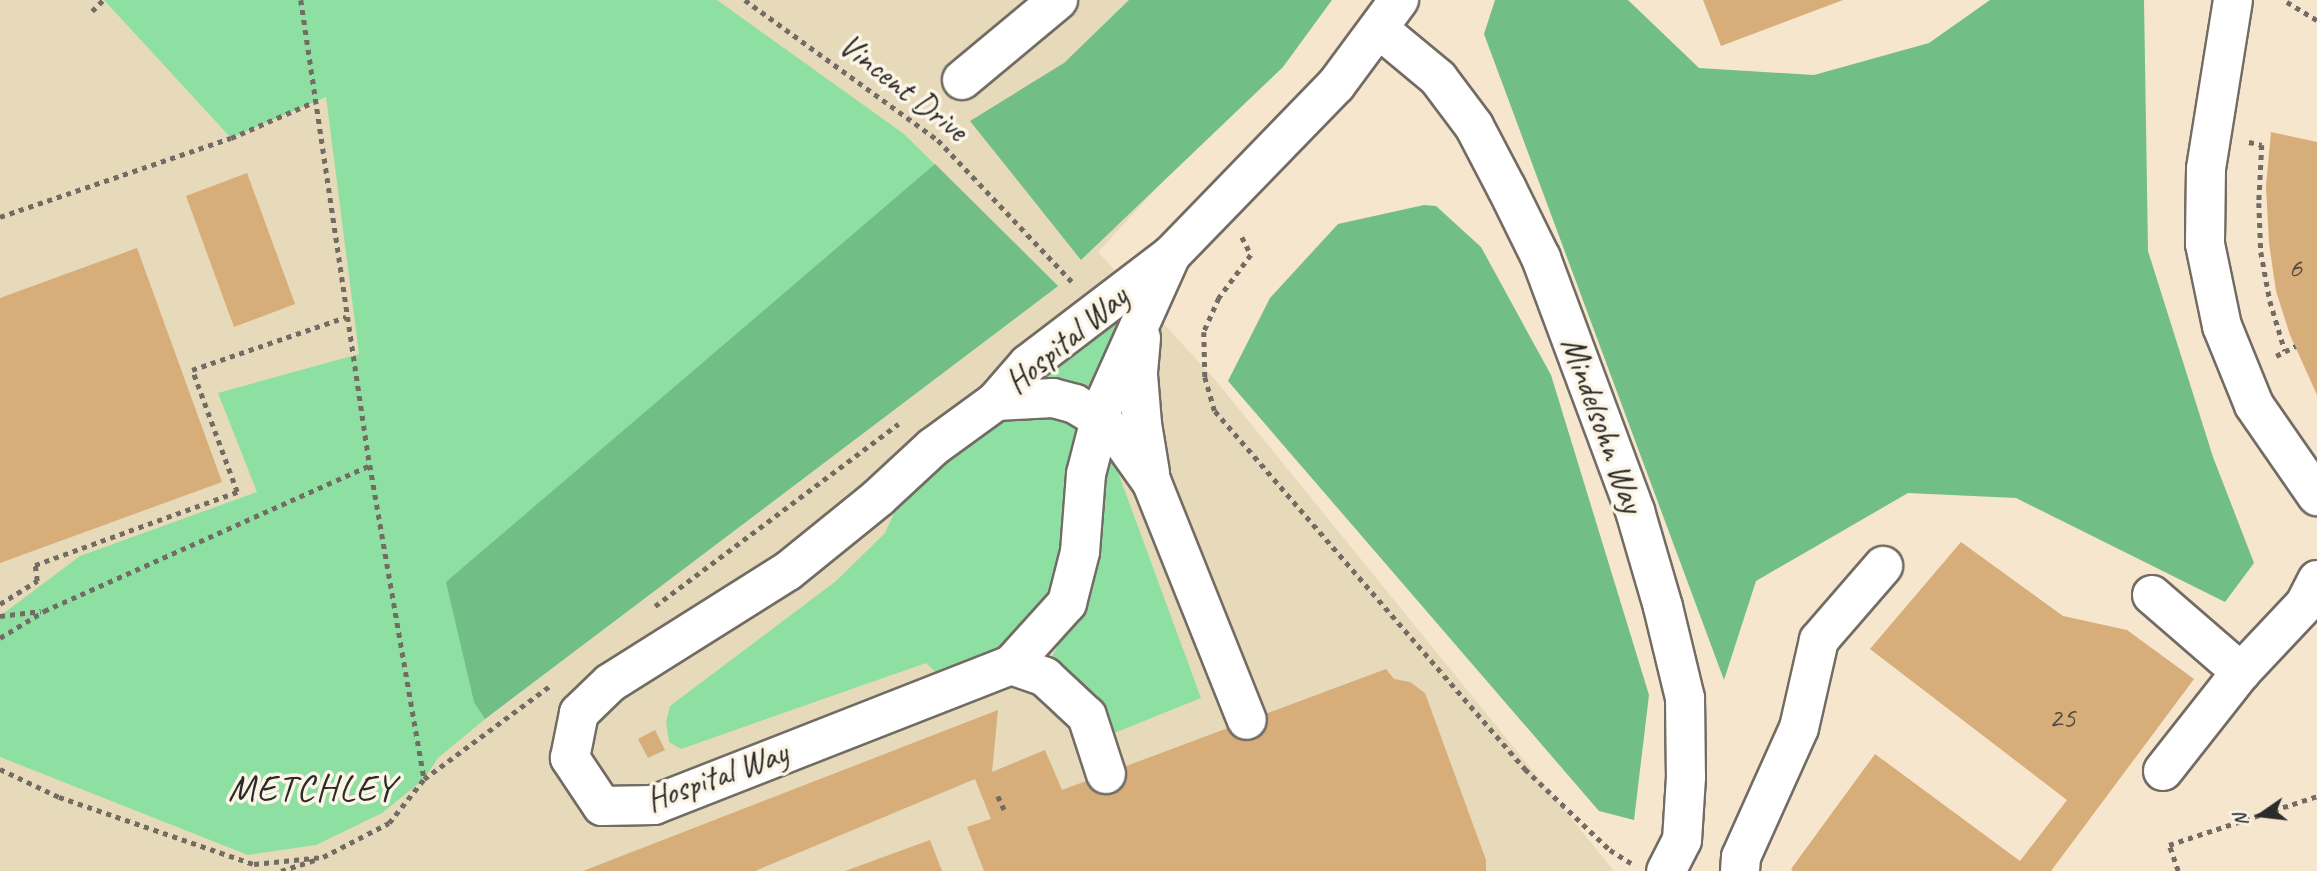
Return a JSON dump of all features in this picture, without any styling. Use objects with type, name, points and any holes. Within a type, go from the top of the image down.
[{"type":"street","points":[[962,80],[1058,0]]},
{"type":"street","points":[[2233,0],[2206,169],[2205,244],[2222,326],[2254,405],[2317,496]]},
{"type":"street","name":"Hospital Way","points":[[1171,256],[1104,404],[1086,474],[1080,552],[1067,603],[1011,665],[654,805],[602,806],[570,758],[579,713],[610,683],[788,571],[878,498],[933,447],[996,401],[1028,364],[1171,256],[1336,85],[1389,15]]},
{"type":"street","name":"Mindelsohn Way","points":[[1389,15],[1474,126],[1507,188],[1541,258],[1635,511],[1663,607],[1685,698],[1686,778],[1682,840],[1653,869]]},
{"type":"street","points":[[1143,319],[1138,375],[1142,424],[1152,483],[1247,720]]},
{"type":"street","points":[[996,401],[1053,398],[1075,404],[1100,419],[1123,442],[1152,483]]},
{"type":"street","points":[[1740,871],[1741,857],[1799,728],[1819,640],[1883,566]]},
{"type":"street","points":[[2163,771],[2241,672],[2305,604],[2317,580]]},
{"type":"street","points":[[2152,595],[2241,672]]},
{"type":"street","points":[[1011,665],[1045,677],[1087,716],[1106,774]]},
{"type":"path","points":[[92,11],[103,0]]},
{"type":"path","points":[[301,0],[346,317],[424,779]]},
{"type":"path","name":"Vincent Drive","points":[[745,0],[938,140],[1078,289]]},
{"type":"path","points":[[2287,2],[2317,20]]},
{"type":"path","points":[[0,217],[231,138],[316,101]]},
{"type":"path","points":[[2211,136],[2262,145],[2259,203],[2261,252],[2270,300],[2285,351]]},
{"type":"path","points":[[1247,242],[1251,255],[1219,298],[1205,332],[1205,377],[1215,411],[1525,769],[1610,850],[1653,869]]},
{"type":"path","points":[[0,604],[37,581],[35,565],[237,492],[192,370],[346,317]]},
{"type":"path","points":[[648,612],[901,421]]},
{"type":"path","points":[[0,638],[44,611],[370,465]]},
{"type":"path","points":[[0,616],[44,611]]},
{"type":"path","points":[[281,871],[323,857],[389,823],[424,779],[559,678]]},
{"type":"path","points":[[0,769],[59,797],[254,864],[323,857]]},
{"type":"path","points":[[998,796],[1006,813]]},
{"type":"path","points":[[2178,871],[2169,845],[2317,796]]},
{"type":"shaded area","points":[[0,0],[1329,0],[1098,252],[1217,382],[1614,871],[0,871]]},
{"type":"green space","points":[[104,0],[717,0],[904,134],[1058,286],[485,719],[438,758],[424,779],[382,813],[316,845],[248,855],[0,757],[0,616],[80,556],[257,492],[218,393],[359,354],[326,97],[231,138]]},
{"type":"green space","points":[[1129,0],[1332,0],[1283,67],[1081,260],[970,121],[1064,63]]},
{"type":"green space","points":[[1495,0],[1628,0],[1699,68],[1814,75],[1929,43],[1990,0],[2144,0],[2148,251],[2213,457],[2254,563],[2225,602],[2016,498],[1908,493],[1756,581],[1724,680],[1484,34]]},
{"type":"green space","points":[[935,164],[1058,286],[485,719],[474,702],[446,582]]},
{"type":"green space","points":[[1424,205],[1436,206],[1481,247],[1551,375],[1649,695],[1634,820],[1599,811],[1228,381],[1270,298],[1338,224]]},
{"type":"green space","points":[[1146,282],[1089,396],[1029,384]]},
{"type":"green space","points":[[1051,414],[1073,424],[1077,435],[1070,525],[1048,607],[1019,645],[942,678],[926,663],[681,749],[669,742],[666,722],[670,706],[836,581],[885,533],[903,494],[995,424],[1019,417]]},
{"type":"green space","points":[[1107,457],[1116,467],[1201,698],[1107,736],[1050,670],[1051,658],[1066,631],[1098,511]]},
{"type":"building","points":[[1703,0],[1843,0],[1721,46]]},
{"type":"building","points":[[2271,132],[2317,142],[2317,395],[2290,335],[2276,291],[2269,243],[2266,186]]},
{"type":"building","points":[[247,173],[295,304],[234,327],[186,196]]},
{"type":"building","points":[[137,248],[222,482],[0,563],[0,298]]},
{"type":"building","points":[[1961,542],[2063,616],[2127,630],[2194,679],[2051,871],[1793,871],[1791,869],[1875,754],[2020,861],[2067,800],[1870,649]]},
{"type":"building","points":[[1386,669],[1394,679],[1410,682],[1425,693],[1486,860],[1486,871],[984,871],[967,827],[991,819],[975,779],[755,871],[583,871],[998,710],[992,772],[1045,750],[1062,790]]},
{"type":"building","points":[[655,730],[665,750],[648,758],[638,739]]},
{"type":"building","points":[[930,840],[942,871],[845,871]]},
{"type":"district","name":"METCHLEY","points":[[312,788]]}]
